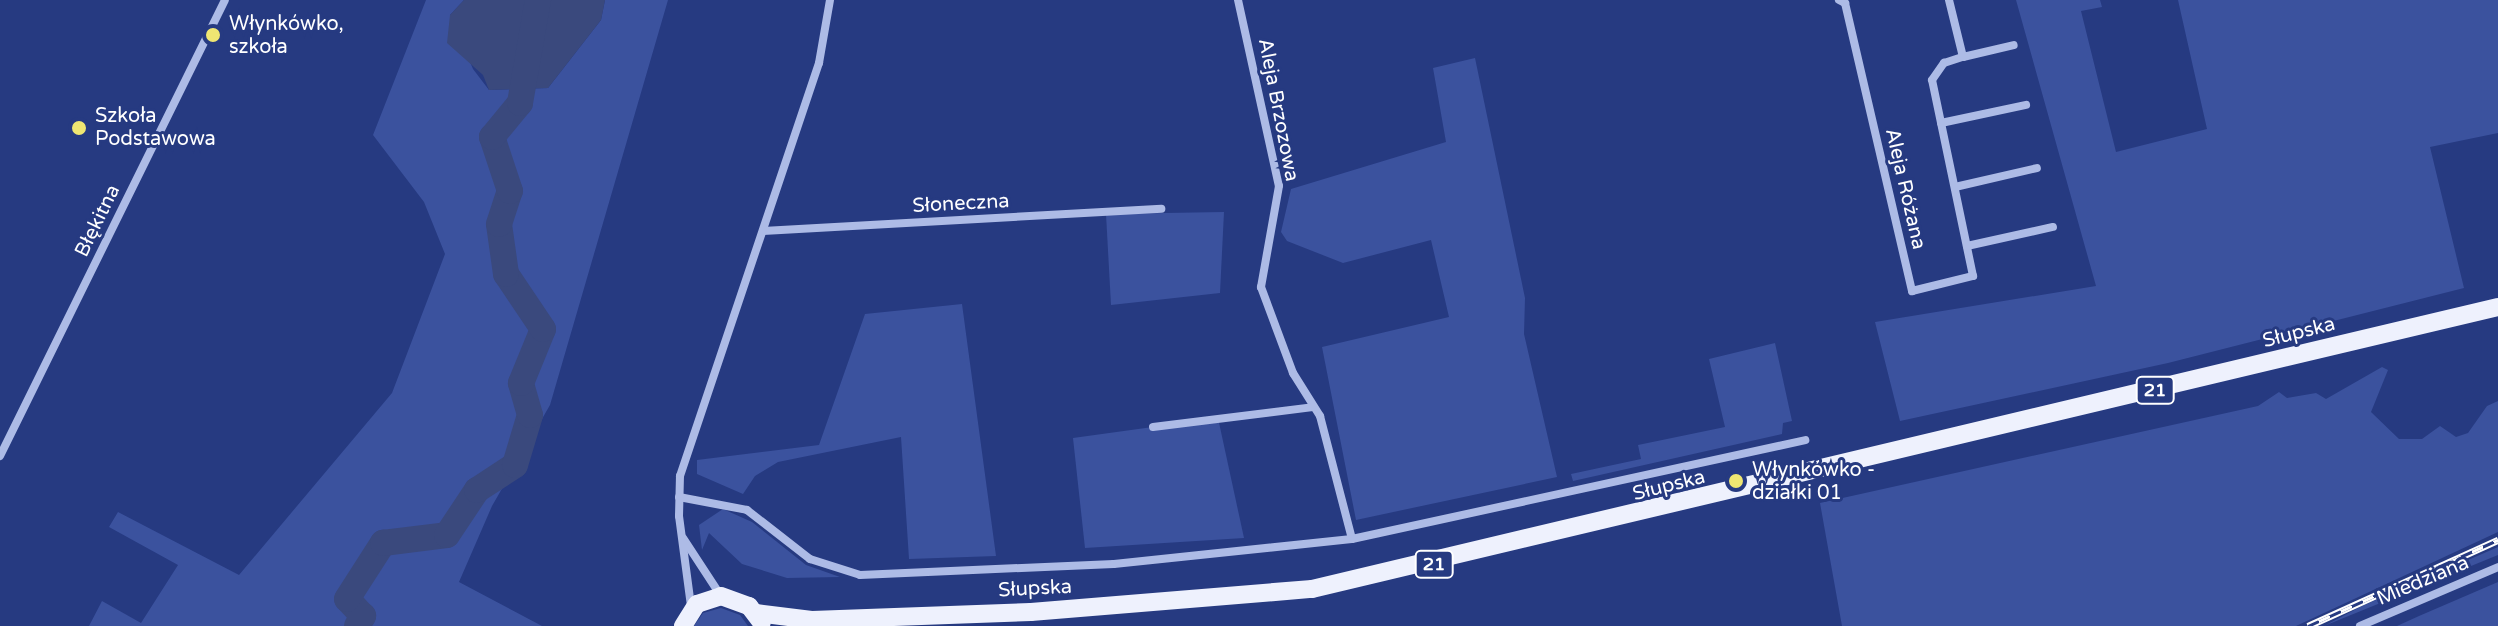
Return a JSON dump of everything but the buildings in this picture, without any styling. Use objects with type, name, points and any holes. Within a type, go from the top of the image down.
[{"type":"main road","name":"Słupska","points":[[759,619],[857,619],[1220,600],[1362,580],[2498,307]]},
{"type":"main road","points":[[687,618],[721,596]]},
{"type":"main road","name":"21","points":[[721,596],[759,619]]},
{"type":"main road","name":"Słupska","points":[[826,626],[857,619]]},
{"type":"street","name":"Błękitna","points":[[0,456],[225,0]]},
{"type":"street","points":[[687,618],[679,497],[687,451],[819,63],[830,0]]},
{"type":"street","name":"Aleja Brzozowa","points":[[1238,0],[1279,186],[1261,287],[1326,431],[1352,539]]},
{"type":"street","points":[[1949,0],[1963,57]]},
{"type":"street","name":"Aleja Różana","points":[[1845,1],[1912,291],[1973,276],[1932,80],[1944,63],[2014,45]]},
{"type":"street","points":[[1941,123],[2026,105]]},
{"type":"street","points":[[1955,187],[2037,168]]},
{"type":"street","name":"Słoneczna","points":[[763,231],[1161,209]]},
{"type":"street","points":[[1967,246],[2053,227]]},
{"type":"street","points":[[1153,427],[1313,407]]},
{"type":"street","points":[[679,497],[747,510],[810,559],[875,576],[1232,557],[1352,539],[1805,440]]},
{"type":"street","points":[[680,534],[721,596]]},
{"type":"street","name":"Miedziana","points":[[2360,626],[2498,567]]},
{"type":"shaded area","points":[[426,0],[464,0],[450,15],[473,69],[489,90],[548,88],[601,20],[605,0],[668,0],[550,405],[492,506],[459,582],[542,626],[89,626],[102,601],[141,623],[178,565],[109,527],[118,512],[239,575],[392,393],[445,254],[424,202],[373,135]]},
{"type":"shaded area","points":[[464,0],[605,0],[601,20],[548,88],[489,90],[483,75],[447,43],[450,15]]},
{"type":"shaded area","points":[[2016,0],[2100,0],[2102,7],[2081,11],[2116,152],[2207,129],[2178,0],[2498,0],[2498,133],[2430,147],[2464,288],[2168,363],[1900,421],[1875,322],[2096,286]]},
{"type":"shaded area","points":[[1475,58],[1525,298],[1524,334],[1557,477],[1356,520],[1322,347],[1449,317],[1431,240],[1343,263],[1287,241],[1281,232],[1291,189],[1446,142],[1433,68]]},
{"type":"shaded area","points":[[1224,212],[1220,293],[1111,305],[1106,214]]},
{"type":"shaded area","points":[[962,304],[996,556],[909,559],[901,437],[778,462],[755,476],[743,494],[697,474],[697,460],[819,445],[865,314]]},
{"type":"shaded area","points":[[1775,343],[1792,421],[1783,423],[1782,434],[1573,481],[1571,474],[1641,459],[1638,445],[1725,427],[1709,359]]},
{"type":"shaded area","points":[[2382,367],[2388,370],[2371,412],[2399,439],[2422,439],[2440,426],[2456,437],[2468,433],[2487,406],[2498,401],[2498,532],[2296,626],[1842,626],[1820,503],[2258,406],[2279,392],[2287,398],[2316,393],[2326,399]]},
{"type":"shaded area","points":[[1218,418],[1244,538],[1085,548],[1073,438]]},
{"type":"shaded area","points":[[723,509],[752,522],[806,565],[840,577],[787,578],[742,564],[709,533],[702,550],[699,525]]},
{"type":"shaded area","points":[[2498,547],[2498,555],[2324,626],[2360,607]]},
{"type":"shaded area","points":[[2498,582],[2498,626],[2397,626],[2419,616]]},
{"type":"shaded area","points":[[721,608],[740,615],[748,626],[694,626],[703,613]]},
{"type":"waterway","points":[[357,626],[363,616],[347,599],[383,543],[447,535],[477,490],[515,465],[530,415],[521,383],[543,329],[506,274],[499,224],[510,191],[492,137],[520,103],[538,0]]},
{"type":"railway","points":[[2308,626],[2498,540]]},
{"type":"place","name":"Włynkówko, szkoła","points":[[213,35]]},
{"type":"place","name":"Szkoła Podstawowa","points":[[79,128]]},
{"type":"place","name":"Włynkówko - działki 01","points":[[1736,481]]}]
